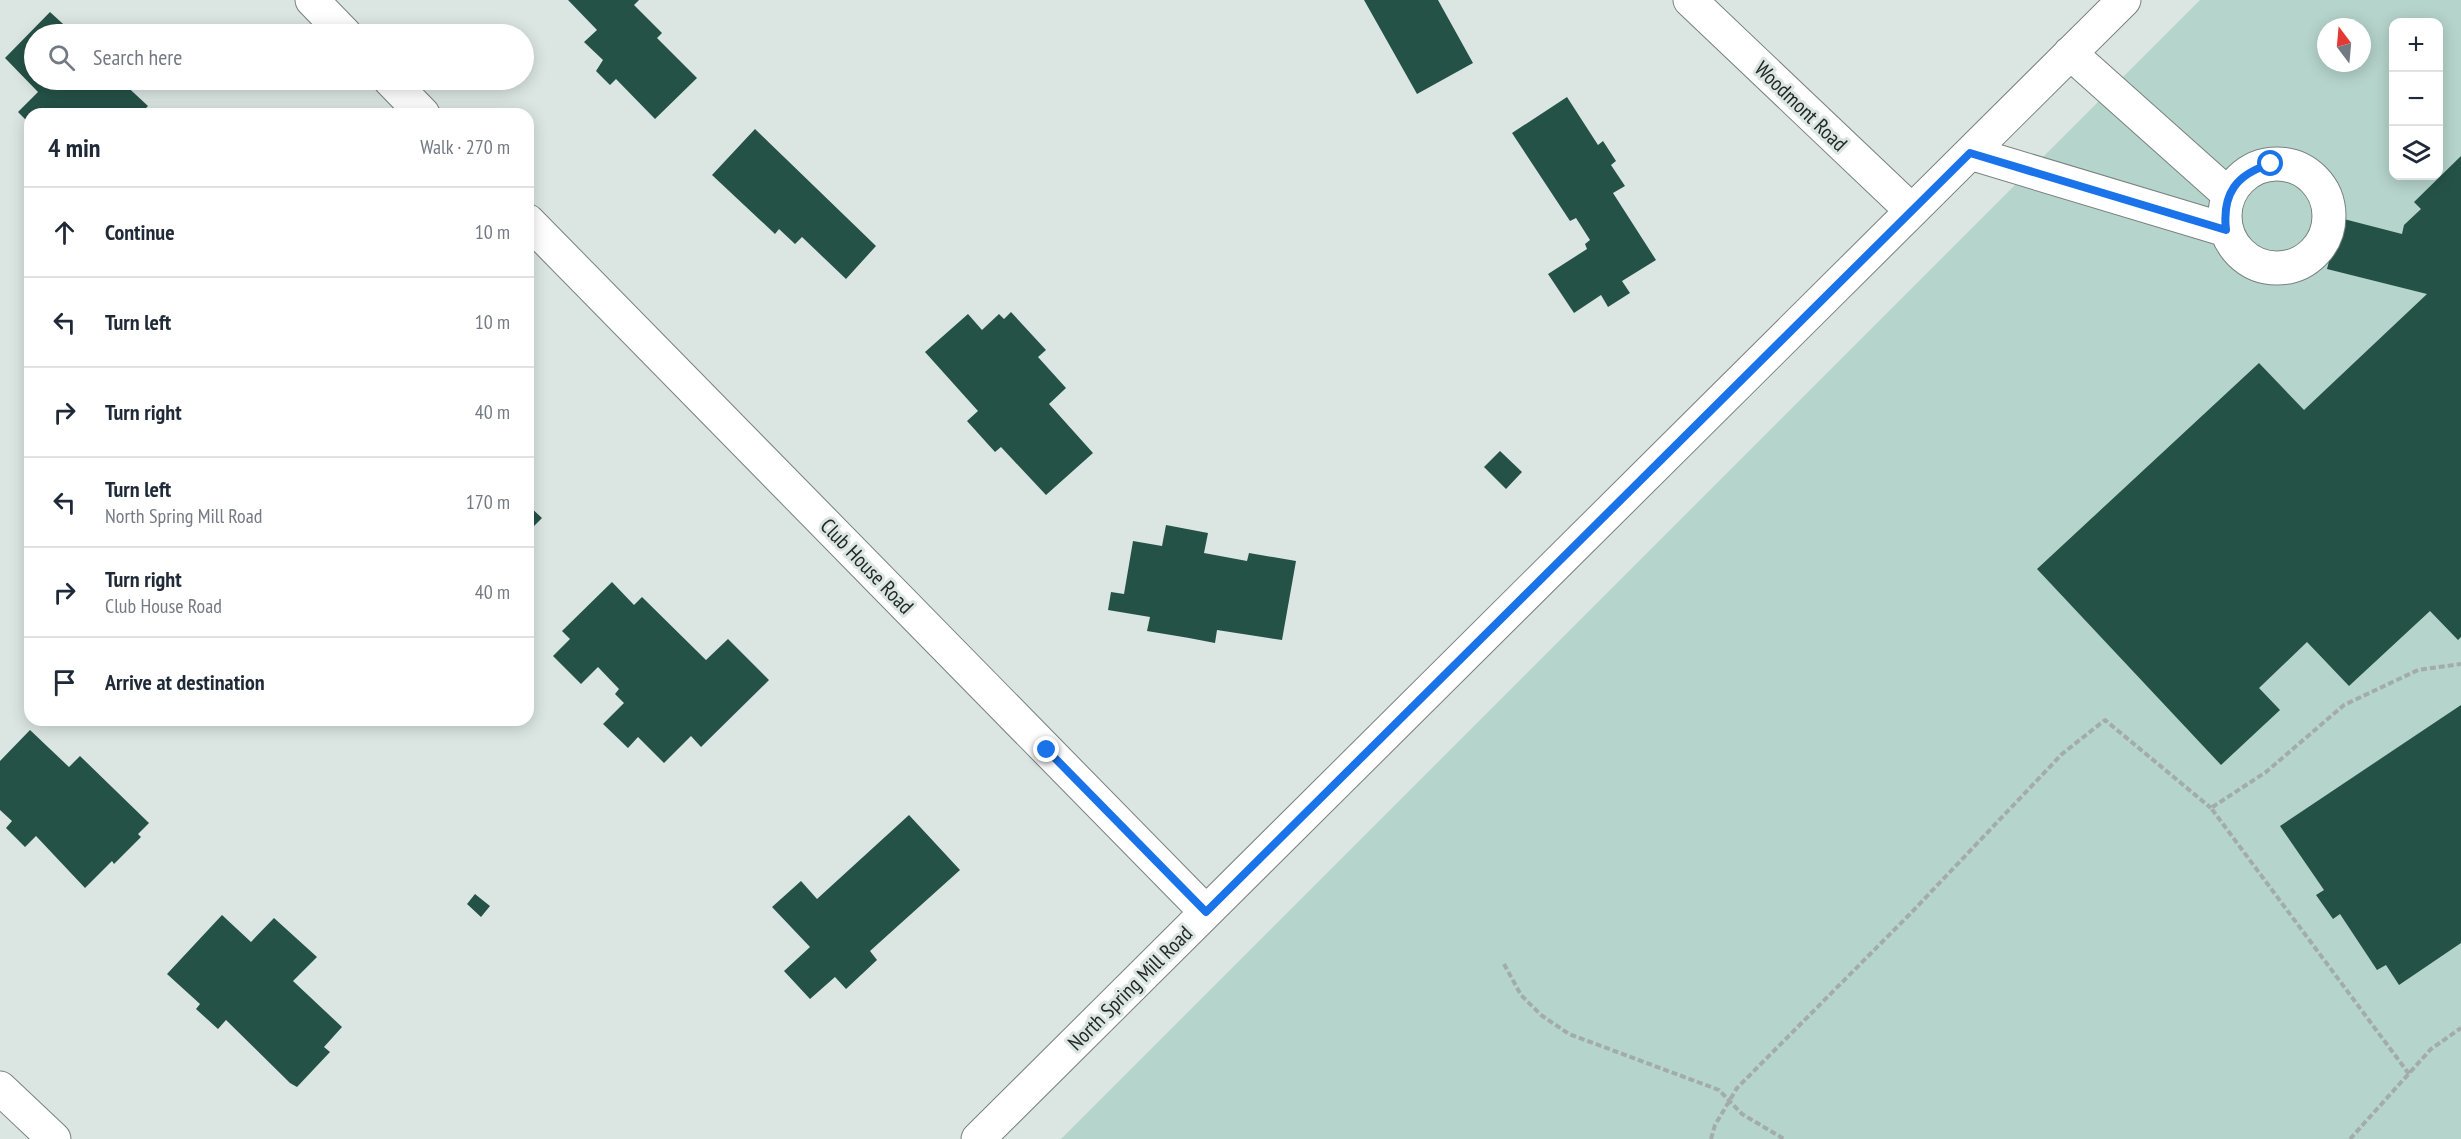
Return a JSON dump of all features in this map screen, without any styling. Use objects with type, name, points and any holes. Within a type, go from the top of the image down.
[{"type":"street","points":[[312,0],[335,24]]},
{"type":"street","name":"Woodmont Road","points":[[1690,0],[1912,212]]},
{"type":"street","name":"North Spring Mill Road","points":[[978,1139],[2124,0]]},
{"type":"street","points":[[2070,53],[2229,195]]},
{"type":"street","points":[[400,90],[417,108]]},
{"type":"street","points":[[1970,153],[2226,230]]},
{"type":"street","points":[[2271,164],[2289,165],[2306,173],[2319,185],[2327,201],[2328,219],[2324,236],[2314,252],[2300,263],[2282,268],[2264,266],[2248,259],[2235,247],[2226,230],[2224,212],[2229,195],[2239,180],[2254,169],[2271,164]]},
{"type":"street","name":"Club House Road","points":[[534,227],[1206,912]]},
{"type":"street","points":[[0,1088],[54,1139]]},
{"type":"path","points":[[2211,808],[2266,772],[2344,705],[2418,670],[2461,664]]},
{"type":"path","points":[[1711,1139],[1715,1125],[1737,1088],[1910,914],[2062,753],[2105,720],[2211,808],[2409,1074]]},
{"type":"path","points":[[1504,964],[1521,995],[1540,1016],[1569,1034],[1719,1090],[1742,1114],[1784,1139]]},
{"type":"path","points":[[2350,1139],[2431,1049],[2461,1028]]},
{"type":"green space","points":[[2200,0],[2461,0],[2461,1139],[1061,1139]]},
{"type":"building","points":[[568,0],[639,0],[634,5],[662,33],[657,38],[697,78],[655,119],[616,79],[610,85],[596,71],[603,60],[584,42],[597,30]]},
{"type":"building","points":[[1364,0],[1438,0],[1473,63],[1417,94]]},
{"type":"building","points":[[50,12],[63,24],[38,24]]},
{"type":"building","points":[[24,39],[24,78],[5,58]]},
{"type":"building","points":[[36,90],[131,90],[148,106],[146,108],[24,108],[24,118],[18,112],[38,92]]},
{"type":"building","points":[[1567,97],[1598,145],[1603,141],[1616,161],[1611,165],[1625,186],[1613,193],[1656,260],[1622,281],[1630,293],[1608,307],[1601,295],[1574,313],[1548,274],[1587,249],[1585,244],[1590,240],[1576,218],[1570,221],[1512,133]]},
{"type":"building","points":[[755,129],[876,246],[846,279],[802,237],[795,244],[779,229],[775,234],[712,175]]},
{"type":"building","points":[[2461,156],[2461,637],[2458,640],[2430,611],[2349,686],[2307,642],[2259,688],[2280,710],[2221,765],[2037,569],[2259,363],[2304,410],[2427,294],[2327,269],[2340,218],[2402,234],[2404,225],[2421,209],[2414,202],[2436,180],[2443,180],[2443,174]]},
{"type":"building","points":[[1011,312],[1046,350],[1038,357],[1066,388],[1049,404],[1093,453],[1046,495],[1001,447],[995,452],[967,421],[978,411],[925,352],[968,314],[982,330],[999,314],[1004,319]]},
{"type":"building","points":[[1500,451],[1522,472],[1506,489],[1484,467]]},
{"type":"building","points":[[534,511],[542,518],[534,526]]},
{"type":"building","points":[[1166,525],[1208,533],[1204,553],[1247,561],[1249,553],[1296,561],[1282,640],[1217,630],[1215,643],[1147,631],[1150,617],[1108,610],[1111,592],[1124,594],[1133,541],[1162,546]]},
{"type":"building","points":[[612,582],[634,605],[642,597],[706,660],[728,639],[769,680],[701,747],[691,736],[664,763],[638,737],[628,748],[603,724],[624,703],[615,694],[619,689],[598,667],[581,684],[553,656],[570,639],[562,631]]},
{"type":"building","points":[[2461,705],[2461,943],[2399,985],[2386,965],[2377,970],[2340,914],[2333,919],[2316,895],[2324,890],[2280,826]]},
{"type":"building","points":[[30,730],[69,767],[80,756],[149,823],[138,834],[141,837],[85,888],[36,836],[25,847],[6,828],[12,821],[0,810],[0,761]]},
{"type":"building","points":[[909,815],[960,870],[870,951],[877,960],[846,989],[835,977],[810,999],[784,971],[810,947],[772,907],[801,881],[817,899]]},
{"type":"building","points":[[475,894],[490,906],[481,917],[467,904]]},
{"type":"building","points":[[222,915],[251,942],[274,918],[317,957],[293,981],[342,1027],[324,1047],[330,1052],[297,1087],[290,1083],[226,1020],[218,1029],[196,1009],[200,1004],[167,974]]},
{"type":"route","points":[[1047,750],[1206,912],[1970,153],[2226,230],[2224,212],[2229,195],[2239,180],[2254,169],[2271,164]]}]
